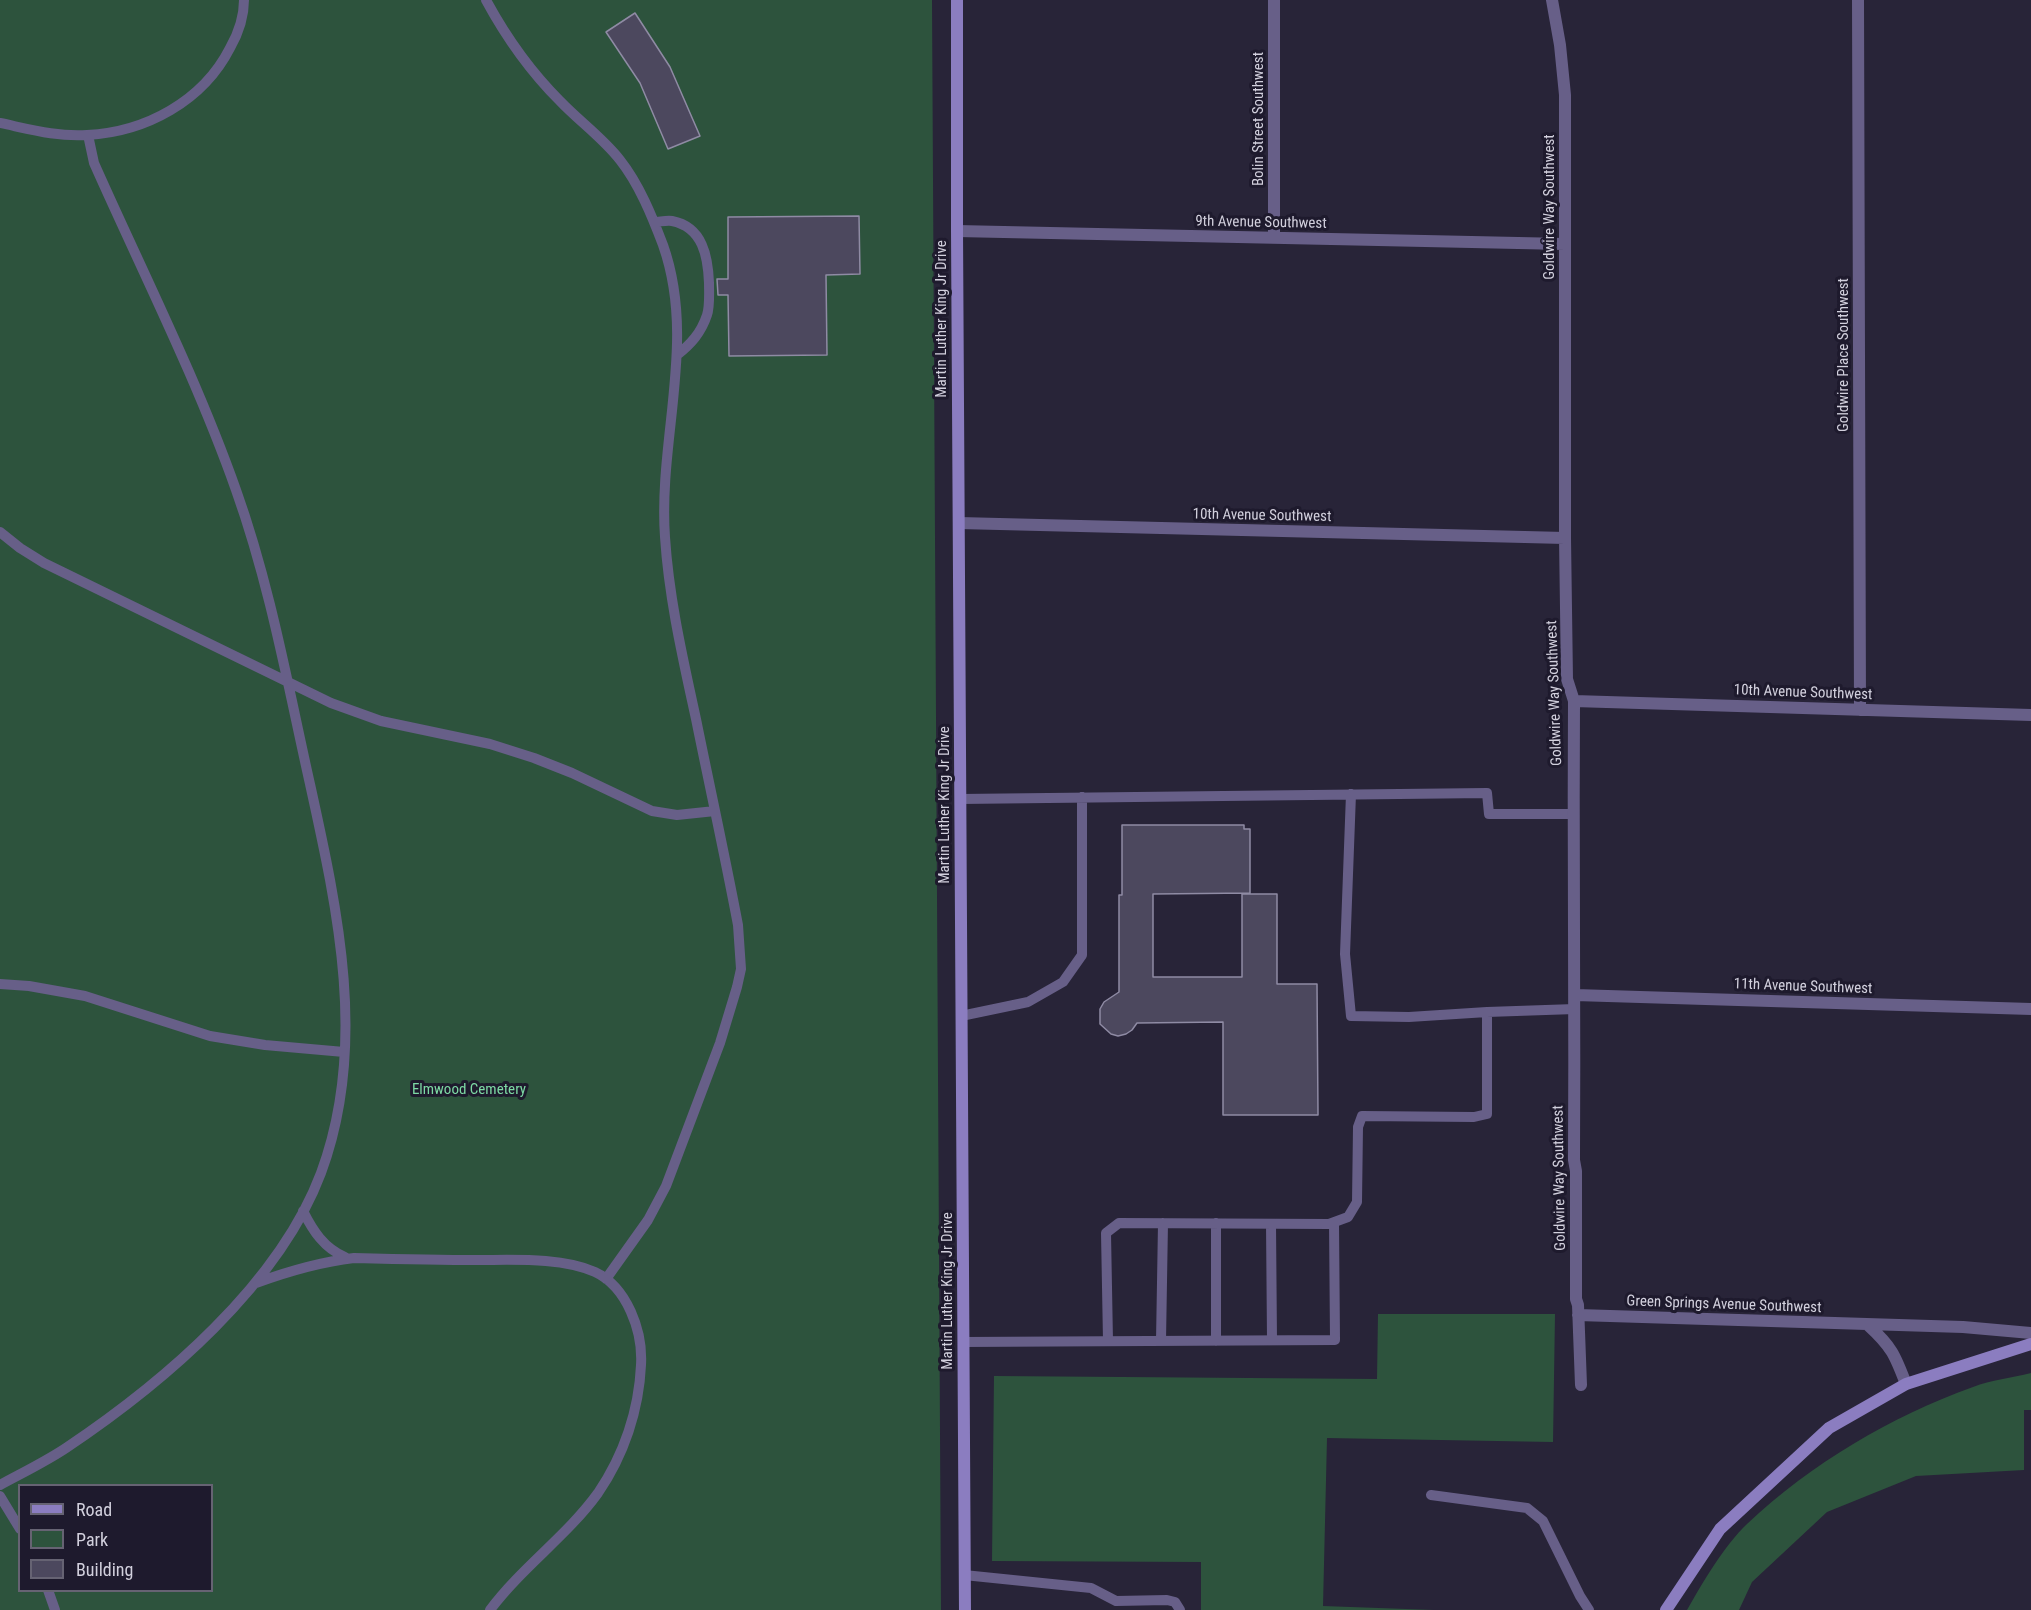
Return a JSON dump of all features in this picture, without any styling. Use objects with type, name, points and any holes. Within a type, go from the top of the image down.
[{"type":"main road","name":"Martin Luther King Jr Drive","points":[[957,0],[965,1610]]},
{"type":"main road","points":[[1666,1610],[1720,1529],[1828,1428],[1906,1384],[2031,1344]]},
{"type":"street","name":"Bolin Street Southwest","points":[[1274,0],[1274,238]]},
{"type":"street","name":"Goldwire Way Southwest","points":[[1552,0],[1560,45],[1565,95],[1565,538],[1567,679],[1574,701],[1574,1161],[1576,1171],[1576,1299],[1581,1385]]},
{"type":"street","name":"Goldwire Place Southwest","points":[[1858,0],[1860,710]]},
{"type":"street","name":"9th Avenue Southwest","points":[[957,231],[1565,244]]},
{"type":"street","name":"10th Avenue Southwest","points":[[958,523],[1565,538]]},
{"type":"street","name":"10th Avenue Southwest","points":[[1574,701],[2031,715]]},
{"type":"street","name":"11th Avenue Southwest","points":[[1575,995],[2031,1010]]},
{"type":"street","name":"Green Springs Avenue Southwest","points":[[1578,1315],[1963,1327],[2031,1334]]},
{"type":"street","points":[[1868,1325],[1886,1342],[1894,1354],[1906,1384]]},
{"type":"lane","points":[[0,123],[43,132],[88,135],[140,125],[182,104],[200,89],[225,58],[240,25],[244,0]]},
{"type":"lane","points":[[486,0],[512,44],[536,75],[621,162],[654,222],[672,278],[678,334],[664,492],[667,576],[738,925],[741,969],[738,987],[720,1043],[666,1186],[648,1220],[606,1279]]},
{"type":"lane","points":[[0,1485],[64,1449],[163,1375],[253,1284],[288,1239],[320,1174],[337,1117],[344,1052],[345,985],[337,915],[269,606],[238,494],[190,371],[94,163],[88,135]]},
{"type":"lane","points":[[654,222],[673,221],[688,229],[699,239],[705,252],[708,270],[708,313],[694,341],[677,355]]},
{"type":"lane","points":[[0,532],[44,563],[360,715],[490,744],[534,758],[572,773],[652,811],[677,815],[715,811]]},
{"type":"lane","points":[[960,799],[1487,793],[1489,814],[1573,814]]},
{"type":"lane","points":[[1351,794],[1345,954],[1351,1016],[1408,1017],[1575,1009]]},
{"type":"lane","points":[[961,1016],[1028,1002],[1063,982],[1082,955],[1082,797]]},
{"type":"lane","points":[[0,984],[29,986],[85,996],[210,1036],[265,1045],[344,1052]]},
{"type":"lane","points":[[1108,1341],[1106,1233],[1119,1222],[1329,1224],[1348,1216],[1357,1202],[1358,1127],[1362,1116],[1474,1117],[1487,1114],[1487,1012]]},
{"type":"lane","points":[[303,1210],[322,1242],[333,1252],[348,1258]]},
{"type":"lane","points":[[963,1342],[1335,1340],[1334,1222]]},
{"type":"lane","points":[[1161,1341],[1162,1223]]},
{"type":"lane","points":[[1216,1223],[1216,1341]]},
{"type":"lane","points":[[1271,1224],[1272,1340]]},
{"type":"lane","points":[[253,1284],[310,1265],[348,1258],[557,1263],[579,1267],[606,1279],[626,1304],[635,1323],[640,1343],[640,1385],[630,1431],[610,1474],[592,1500],[517,1577],[490,1610]]},
{"type":"lane","points":[[1431,1495],[1527,1508],[1543,1521],[1589,1610]]},
{"type":"lane","points":[[0,1496],[18,1526]]},
{"type":"lane","points":[[964,1575],[1091,1588],[1116,1601],[1167,1600],[1175,1602],[1180,1610]]},
{"type":"lane","points":[[49,1592],[55,1610]]},
{"type":"green space","name":"Elmwood Cemetery","points":[[0,0],[932,0],[941,1610],[0,1610]]},
{"type":"green space","points":[[1378,1314],[1555,1314],[1553,1442],[1327,1438],[1323,1606],[1434,1610],[1201,1610],[1201,1562],[992,1561],[994,1376],[1377,1379]]},
{"type":"green space","points":[[2031,1373],[2031,1410],[2024,1410],[2024,1470],[1916,1476],[1827,1512],[1752,1582],[1739,1610],[1687,1610],[1714,1565],[1738,1533],[1772,1502],[1825,1462],[1882,1427],[1942,1399],[1980,1385]]},
{"type":"building","points":[[635,13],[670,67],[700,136],[668,149],[640,83],[606,32]]},
{"type":"building","points":[[859,216],[860,274],[826,275],[827,355],[729,356],[728,295],[718,295],[717,279],[728,279],[728,217]]},
{"type":"building","points":[[1122,825],[1244,825],[1244,829],[1250,829],[1250,893],[1153,894],[1153,977],[1242,977],[1242,894],[1277,894],[1277,984],[1317,984],[1318,1115],[1223,1115],[1223,1022],[1137,1023],[1132,1030],[1118,1036],[1111,1034],[1100,1024],[1100,1009],[1104,1002],[1119,992]]}]
